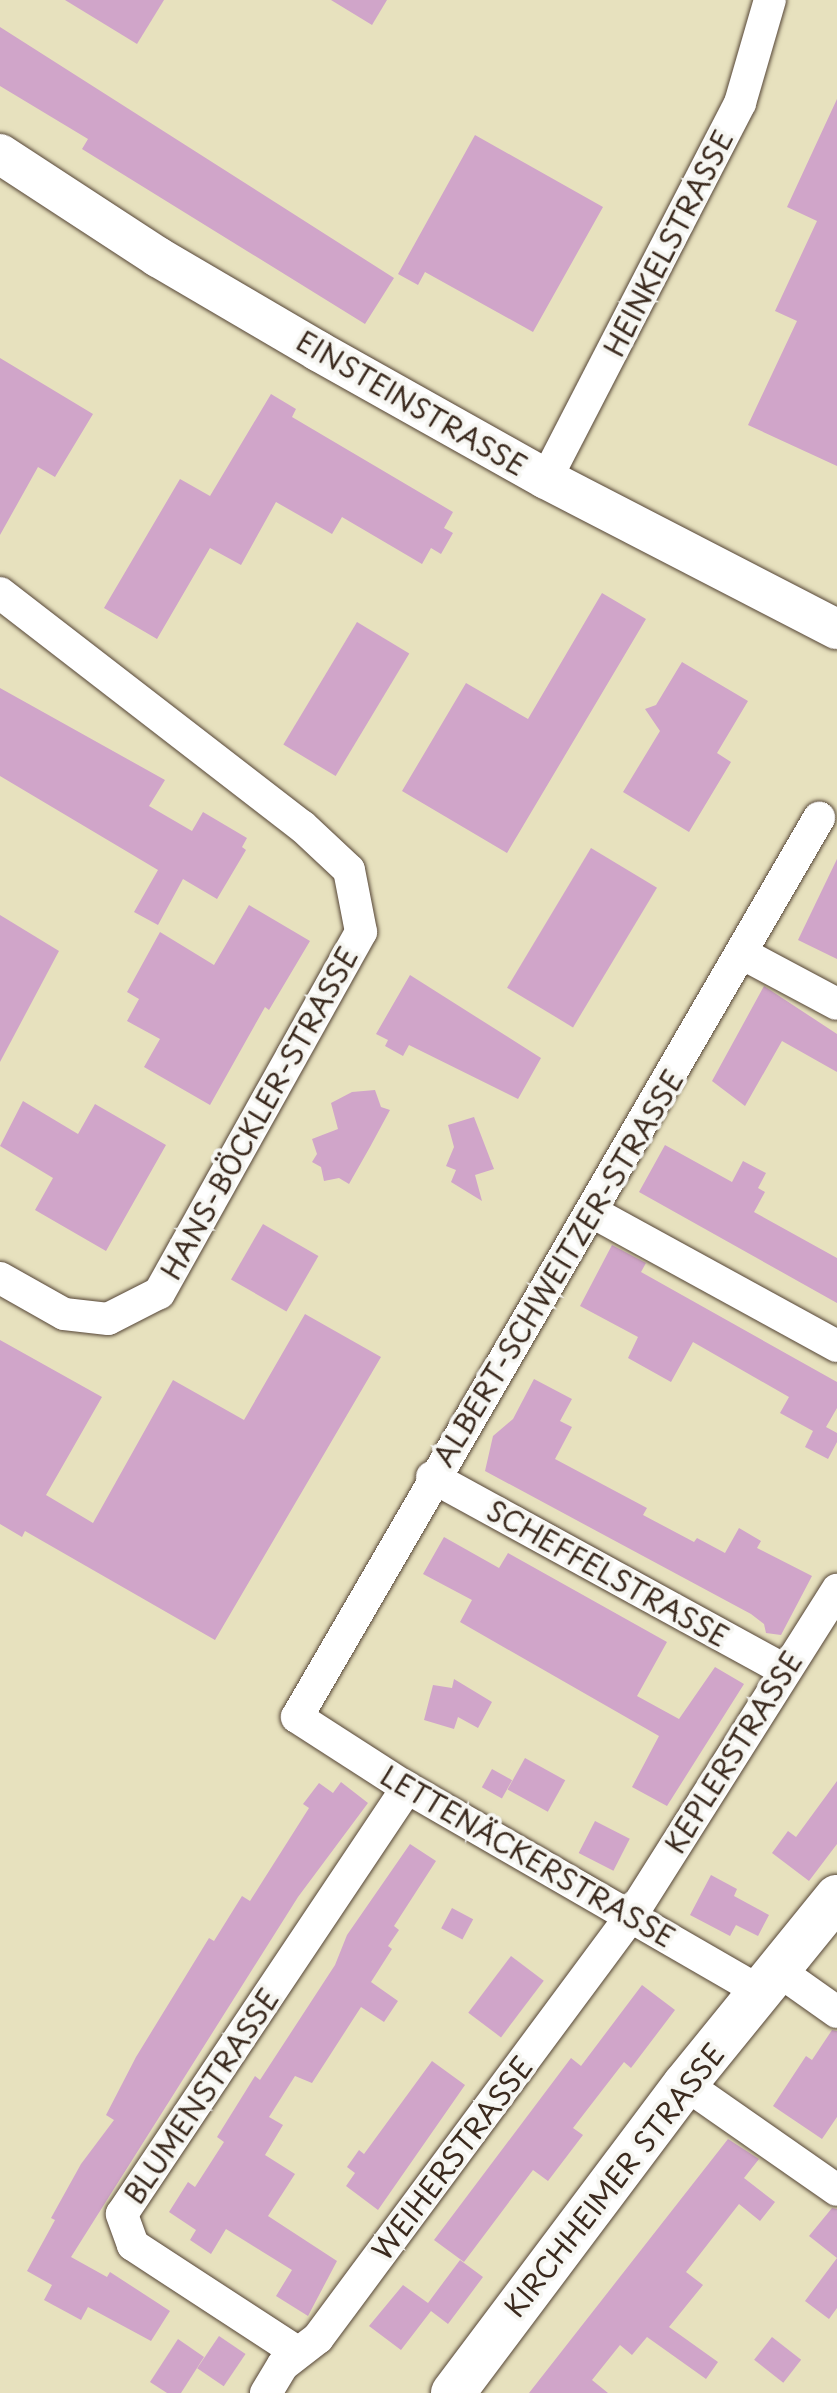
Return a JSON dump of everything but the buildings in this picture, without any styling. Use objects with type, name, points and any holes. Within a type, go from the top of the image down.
[{"type":"main road","name":"KIRCHHEIMER STRASSE","points":[[453,2393],[685,2084],[837,1897]]},
{"type":"street","name":"HEINKELSTRASSE","points":[[546,479],[740,103],[770,0]]},
{"type":"street","name":"EINSTEINSTRASSE","points":[[0,154],[158,257],[546,479],[837,629]]},
{"type":"street","name":"HANS-BÖCKLER-STRASSE","points":[[0,593],[302,826],[349,870],[361,932],[159,1293],[108,1319],[64,1314],[0,1278]]},
{"type":"street","name":"ALBERT-SCHWEITZER-STRASSE","points":[[297,1717],[432,1477],[594,1213],[819,818]]},
{"type":"street","points":[[743,954],[837,1004]]},
{"type":"street","points":[[594,1213],[837,1346]]},
{"type":"street","name":"SCHEFFELSTRASSE","points":[[432,1477],[783,1669]]},
{"type":"street","name":"KEPLERSTRASSE","points":[[631,1916],[783,1669],[837,1590]]},
{"type":"street","name":"LETTENÄCKERSTRASSE","points":[[297,1717],[407,1788],[631,1916],[770,1982]]},
{"type":"street","name":"BLUMENSTRASSE","points":[[297,2352],[133,2245],[122,2214],[407,1788]]},
{"type":"street","name":"WEIHERSTRASSE","points":[[266,2393],[297,2352],[318,2338],[631,1916]]},
{"type":"street","points":[[770,1982],[837,2012]]},
{"type":"street","points":[[685,2084],[837,2190]]}]
